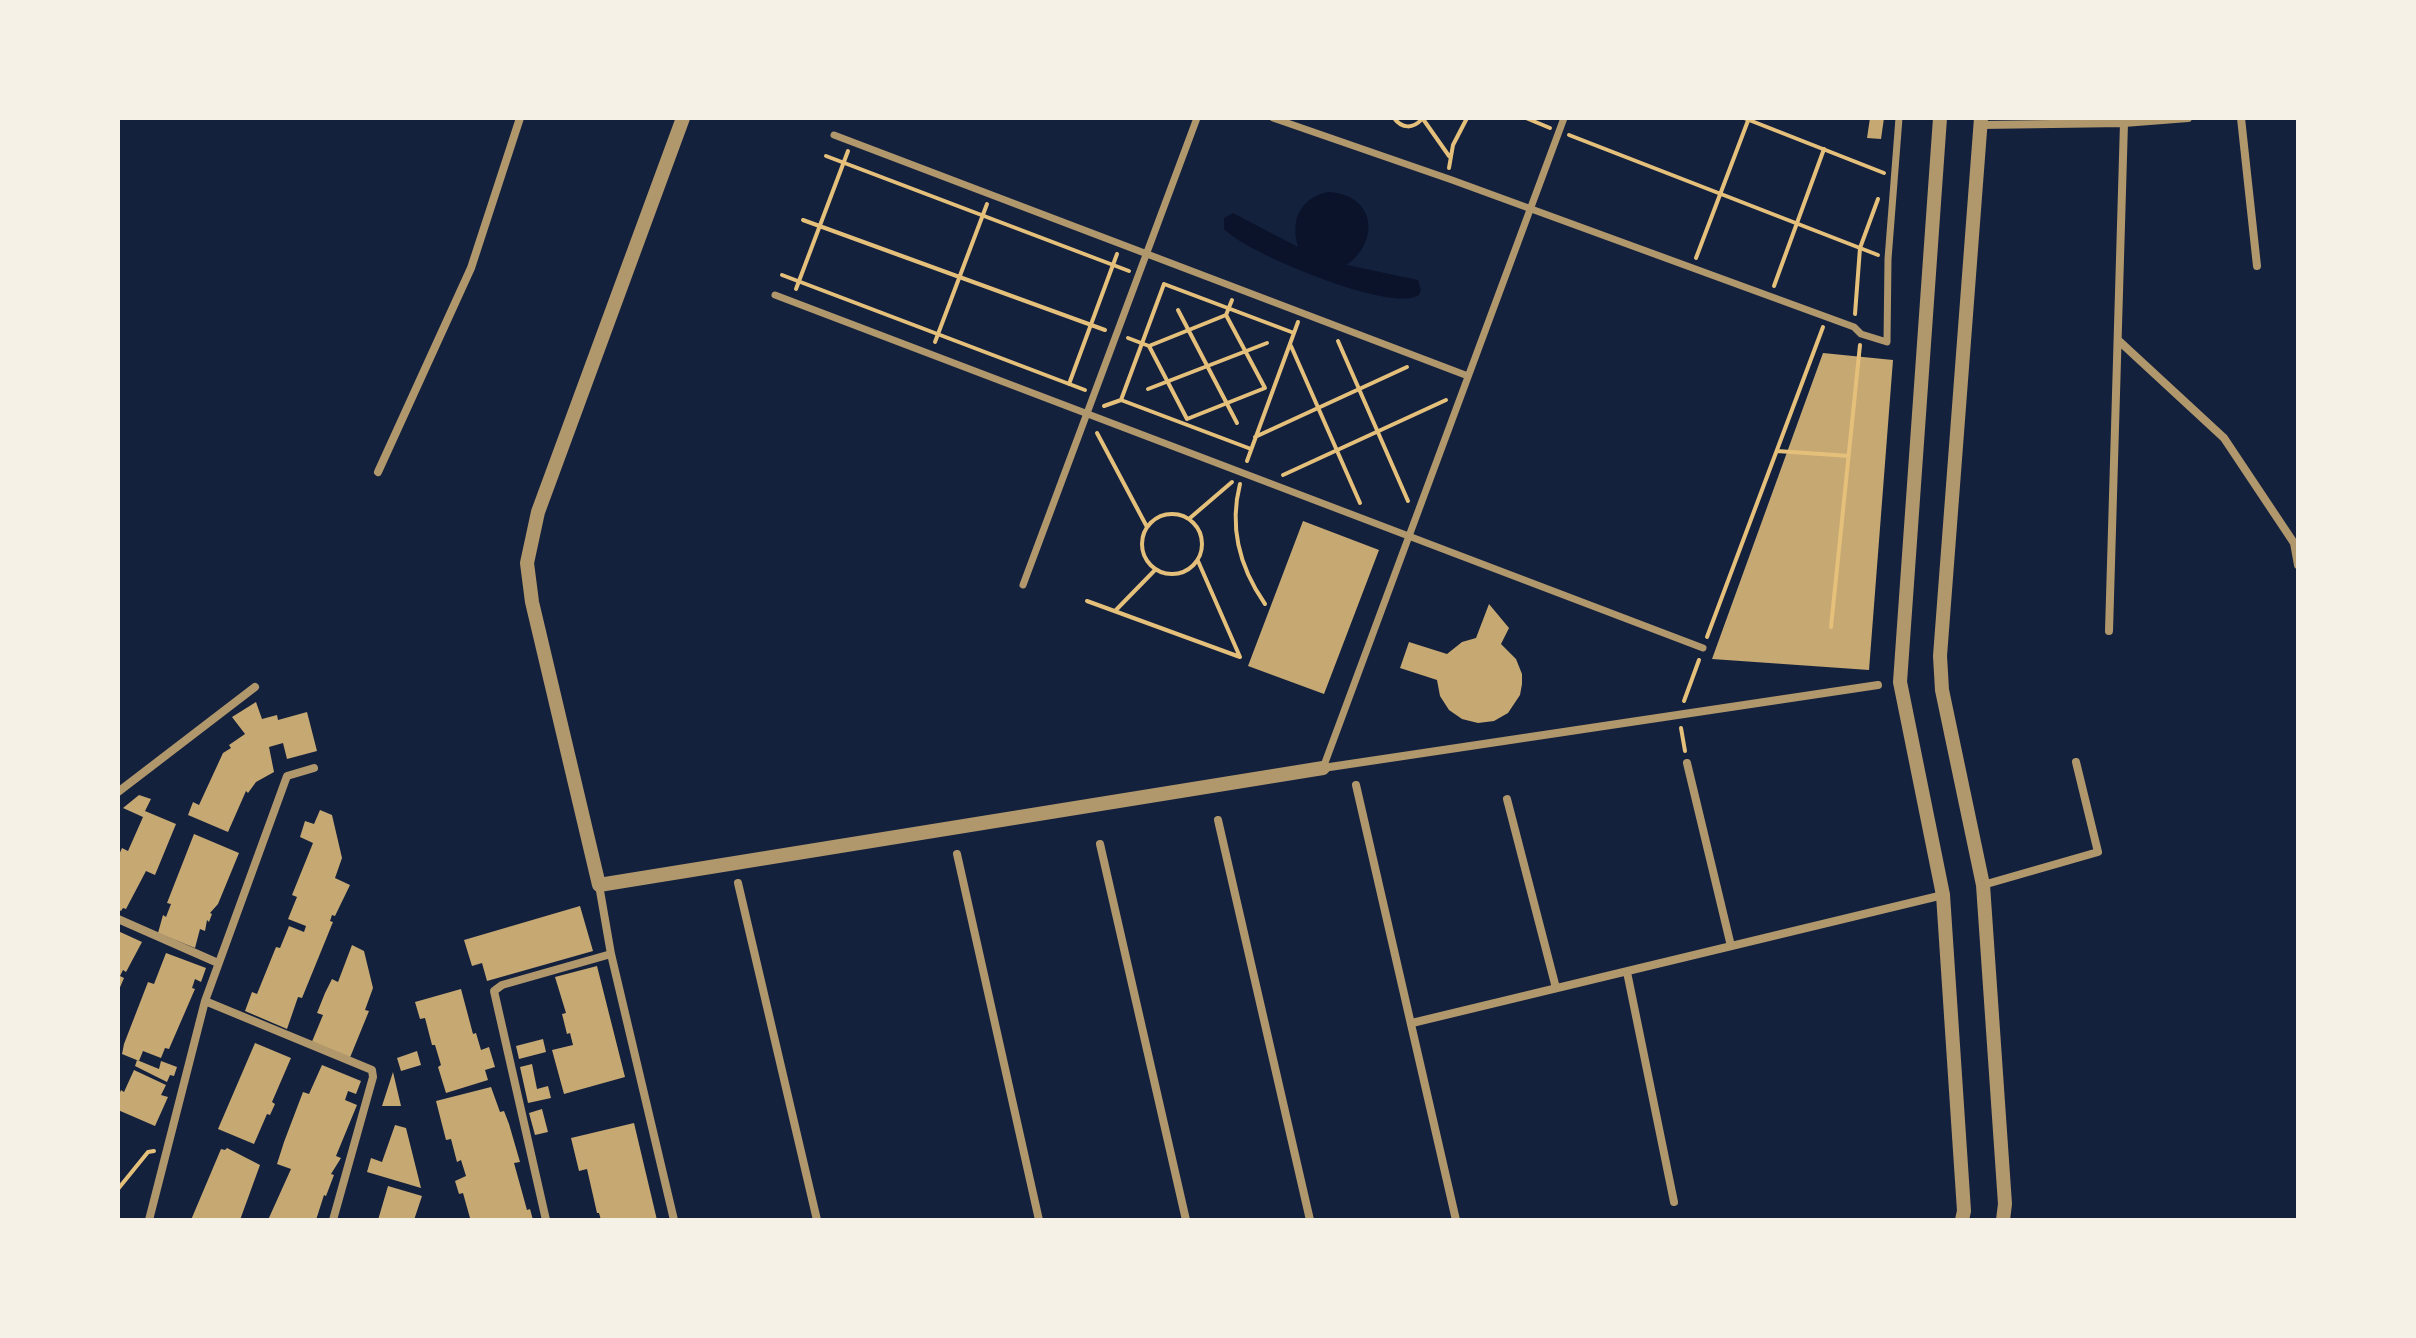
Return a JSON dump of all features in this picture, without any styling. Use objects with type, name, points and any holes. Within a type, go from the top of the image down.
[{"type":"street","points":[[378,472],[471,268],[520,118]]},
{"type":"street","points":[[674,1220],[532,602],[527,563],[538,512],[683,118]]},
{"type":"street","points":[[1023,585],[1197,118]]},
{"type":"street","points":[[1273,118],[1452,180],[1854,327],[1861,334],[1887,342],[1891,175],[1899,118]]},
{"type":"street","points":[[1323,768],[1564,118]]},
{"type":"street","points":[[1940,118],[1900,682],[1943,895],[1964,1211],[1962,1220]]},
{"type":"street","points":[[2003,1220],[2005,1204],[1983,885],[1942,690],[1940,656],[1980,122],[2124,123],[2188,118]]},
{"type":"street","points":[[2241,118],[2257,266]]},
{"type":"street","points":[[2109,631],[2124,123]]},
{"type":"street","points":[[834,135],[1468,376]]},
{"type":"street","points":[[775,295],[1703,648]]},
{"type":"street","points":[[2118,340],[2224,438],[2294,543],[2298,565]]},
{"type":"street","points":[[599,885],[1323,768],[1878,685]]},
{"type":"street","points":[[118,792],[255,687]]},
{"type":"street","points":[[1983,885],[2098,852],[2076,762]]},
{"type":"street","points":[[1687,763],[1731,946]]},
{"type":"street","points":[[149,1220],[205,1001],[218,963],[287,776],[314,768]]},
{"type":"street","points":[[1356,785],[1456,1220]]},
{"type":"street","points":[[1507,799],[1556,988]]},
{"type":"street","points":[[1218,820],[1310,1220]]},
{"type":"street","points":[[1100,844],[1186,1220]]},
{"type":"street","points":[[957,854],[1039,1220]]},
{"type":"street","points":[[738,883],[817,1220]]},
{"type":"street","points":[[1412,1023],[1943,895]]},
{"type":"street","points":[[118,919],[218,963]]},
{"type":"street","points":[[546,1220],[494,991],[502,985],[611,954]]},
{"type":"street","points":[[1627,972],[1674,1202]]},
{"type":"street","points":[[205,1001],[372,1070],[373,1077],[333,1220]]},
{"type":"path","points":[[1394,118],[1407,127],[1423,118],[1450,157]]},
{"type":"path","points":[[1452,180],[1450,157],[1467,118]]},
{"type":"path","points":[[1526,118],[1888,259]]},
{"type":"path","points":[[1692,269],[1747,119],[1891,175],[1860,248],[1854,327]]},
{"type":"path","points":[[792,301],[851,141]]},
{"type":"path","points":[[1770,298],[1824,149]]},
{"type":"path","points":[[826,156],[1138,275]]},
{"type":"path","points":[[931,354],[990,194]]},
{"type":"path","points":[[803,220],[1149,346],[1187,419],[1265,388]]},
{"type":"path","points":[[1061,404],[1121,244]]},
{"type":"path","points":[[782,275],[1094,393]]},
{"type":"path","points":[[1251,449],[1121,400],[1142,343],[1164,284],[1294,333]]},
{"type":"path","points":[[1178,310],[1237,423]]},
{"type":"path","points":[[1265,604],[1247,574],[1238,541],[1236,507],[1255,437],[1302,313]]},
{"type":"path","points":[[1149,346],[1226,315],[1265,388],[1272,391]]},
{"type":"path","points":[[1687,763],[1678,715],[1826,317]]},
{"type":"path","points":[[1330,324],[1416,518]]},
{"type":"path","points":[[1831,627],[1861,334]]},
{"type":"path","points":[[1148,389],[1267,343]]},
{"type":"path","points":[[1290,344],[1368,520]]},
{"type":"path","points":[[1255,437],[1424,359]]},
{"type":"path","points":[[1268,482],[1463,392]]},
{"type":"path","points":[[1087,413],[1147,527]]},
{"type":"path","points":[[1777,451],[1849,456]]},
{"type":"path","points":[[1189,518],[1243,473]]},
{"type":"path","points":[[1180,514],[1189,518],[1201,533],[1203,542],[1198,561],[1183,573],[1174,575],[1155,570],[1143,555],[1147,527],[1161,515],[1180,514]]},
{"type":"path","points":[[1087,601],[1240,657],[1198,561]]},
{"type":"path","points":[[1115,611],[1155,570]]},
{"type":"path","points":[[118,1189],[148,1152],[169,1147]]},
{"type":"water","points":[[1328,192],[1356,201],[1364,209],[1368,220],[1365,243],[1347,265],[1418,280],[1419,295],[1404,299],[1352,289],[1260,252],[1224,229],[1224,218],[1233,213],[1298,247],[1295,228],[1300,212],[1310,199]]},
{"type":"building","points":[[1870,118],[1884,118],[1881,139],[1867,138]]},
{"type":"building","points":[[1823,353],[1893,360],[1869,670],[1712,659]]},
{"type":"building","points":[[1303,521],[1379,550],[1324,694],[1248,666]]},
{"type":"building","points":[[1489,604],[1509,628],[1501,644],[1516,659],[1522,684],[1520,695],[1508,713],[1494,721],[1478,723],[1462,719],[1449,710],[1440,696],[1437,680],[1400,668],[1409,642],[1447,654],[1462,642],[1476,638]]},
{"type":"building","points":[[256,702],[262,719],[277,715],[278,720],[307,712],[317,751],[287,759],[283,743],[269,747],[274,772],[256,782],[248,793],[246,791],[228,832],[188,815],[193,802],[199,805],[223,753],[245,734],[232,717]]},
{"type":"building","points":[[139,795],[151,799],[145,811],[176,824],[155,875],[146,871],[126,909],[121,911],[118,909],[118,857],[122,848],[128,851],[143,817],[123,808]]},
{"type":"building","points":[[320,810],[332,815],[342,858],[335,878],[350,885],[335,916],[332,915],[330,921],[333,922],[302,998],[298,997],[287,1029],[245,1011],[252,992],[257,994],[276,947],[280,948],[289,926],[304,932],[306,926],[288,919],[297,897],[292,895],[313,843],[300,837],[305,821],[314,824]]},
{"type":"building","points":[[194,834],[239,853],[218,904],[210,913],[205,931],[200,929],[195,948],[158,933]]},
{"type":"building","points":[[580,906],[593,951],[487,981],[482,963],[472,966],[464,940]]},
{"type":"building","points":[[118,931],[142,942],[126,972],[123,970],[120,976],[124,978],[118,992]]},
{"type":"building","points":[[352,945],[364,951],[373,988],[365,1010],[369,1011],[349,1060],[311,1044],[323,1015],[317,1013],[325,993],[332,979],[338,982]]},
{"type":"building","points":[[166,953],[206,968],[201,982],[195,979],[192,988],[195,989],[169,1049],[165,1048],[161,1058],[143,1051],[139,1061],[122,1054],[124,1044],[148,982],[154,984]]},
{"type":"building","points":[[597,966],[625,1077],[564,1094],[552,1050],[573,1045],[570,1033],[567,1034],[562,1014],[566,1013],[555,977]]},
{"type":"building","points":[[461,989],[473,1034],[476,1033],[481,1050],[489,1047],[495,1067],[485,1070],[488,1080],[446,1093],[435,1045],[432,1045],[425,1018],[420,1019],[415,1002]]},
{"type":"building","points":[[543,1039],[546,1052],[519,1059],[516,1046]]},
{"type":"building","points":[[255,1043],[291,1058],[272,1102],[275,1104],[270,1115],[267,1114],[254,1144],[218,1129]]},
{"type":"building","points":[[417,1051],[421,1065],[401,1071],[397,1058]]},
{"type":"building","points":[[137,1060],[159,1069],[161,1061],[177,1067],[174,1076],[170,1075],[167,1082],[135,1066]]},
{"type":"building","points":[[532,1064],[537,1089],[548,1086],[551,1098],[528,1103],[520,1067]]},
{"type":"building","points":[[322,1065],[361,1081],[356,1094],[348,1091],[345,1100],[357,1105],[336,1156],[341,1158],[331,1174],[334,1175],[316,1220],[268,1220],[291,1169],[277,1164],[284,1142],[303,1092],[309,1094]]},
{"type":"building","points":[[134,1070],[166,1085],[161,1095],[168,1097],[155,1126],[118,1110],[118,1097],[121,1090],[124,1092]]},
{"type":"building","points":[[393,1072],[401,1106],[382,1106]]},
{"type":"building","points":[[491,1087],[500,1112],[504,1111],[509,1124],[520,1162],[514,1163],[527,1210],[530,1209],[533,1220],[465,1220],[470,1218],[463,1193],[459,1194],[455,1181],[466,1176],[461,1160],[457,1162],[451,1139],[446,1140],[436,1101]]},
{"type":"building","points":[[542,1109],[548,1132],[535,1135],[529,1113]]},
{"type":"building","points":[[634,1123],[657,1220],[601,1220],[587,1169],[579,1171],[571,1138]]},
{"type":"building","points":[[395,1125],[406,1128],[421,1188],[367,1172],[371,1158],[382,1162]]},
{"type":"building","points":[[227,1148],[260,1165],[240,1220],[191,1220],[221,1149]]},
{"type":"building","points":[[388,1186],[422,1196],[414,1220],[378,1220]]}]
